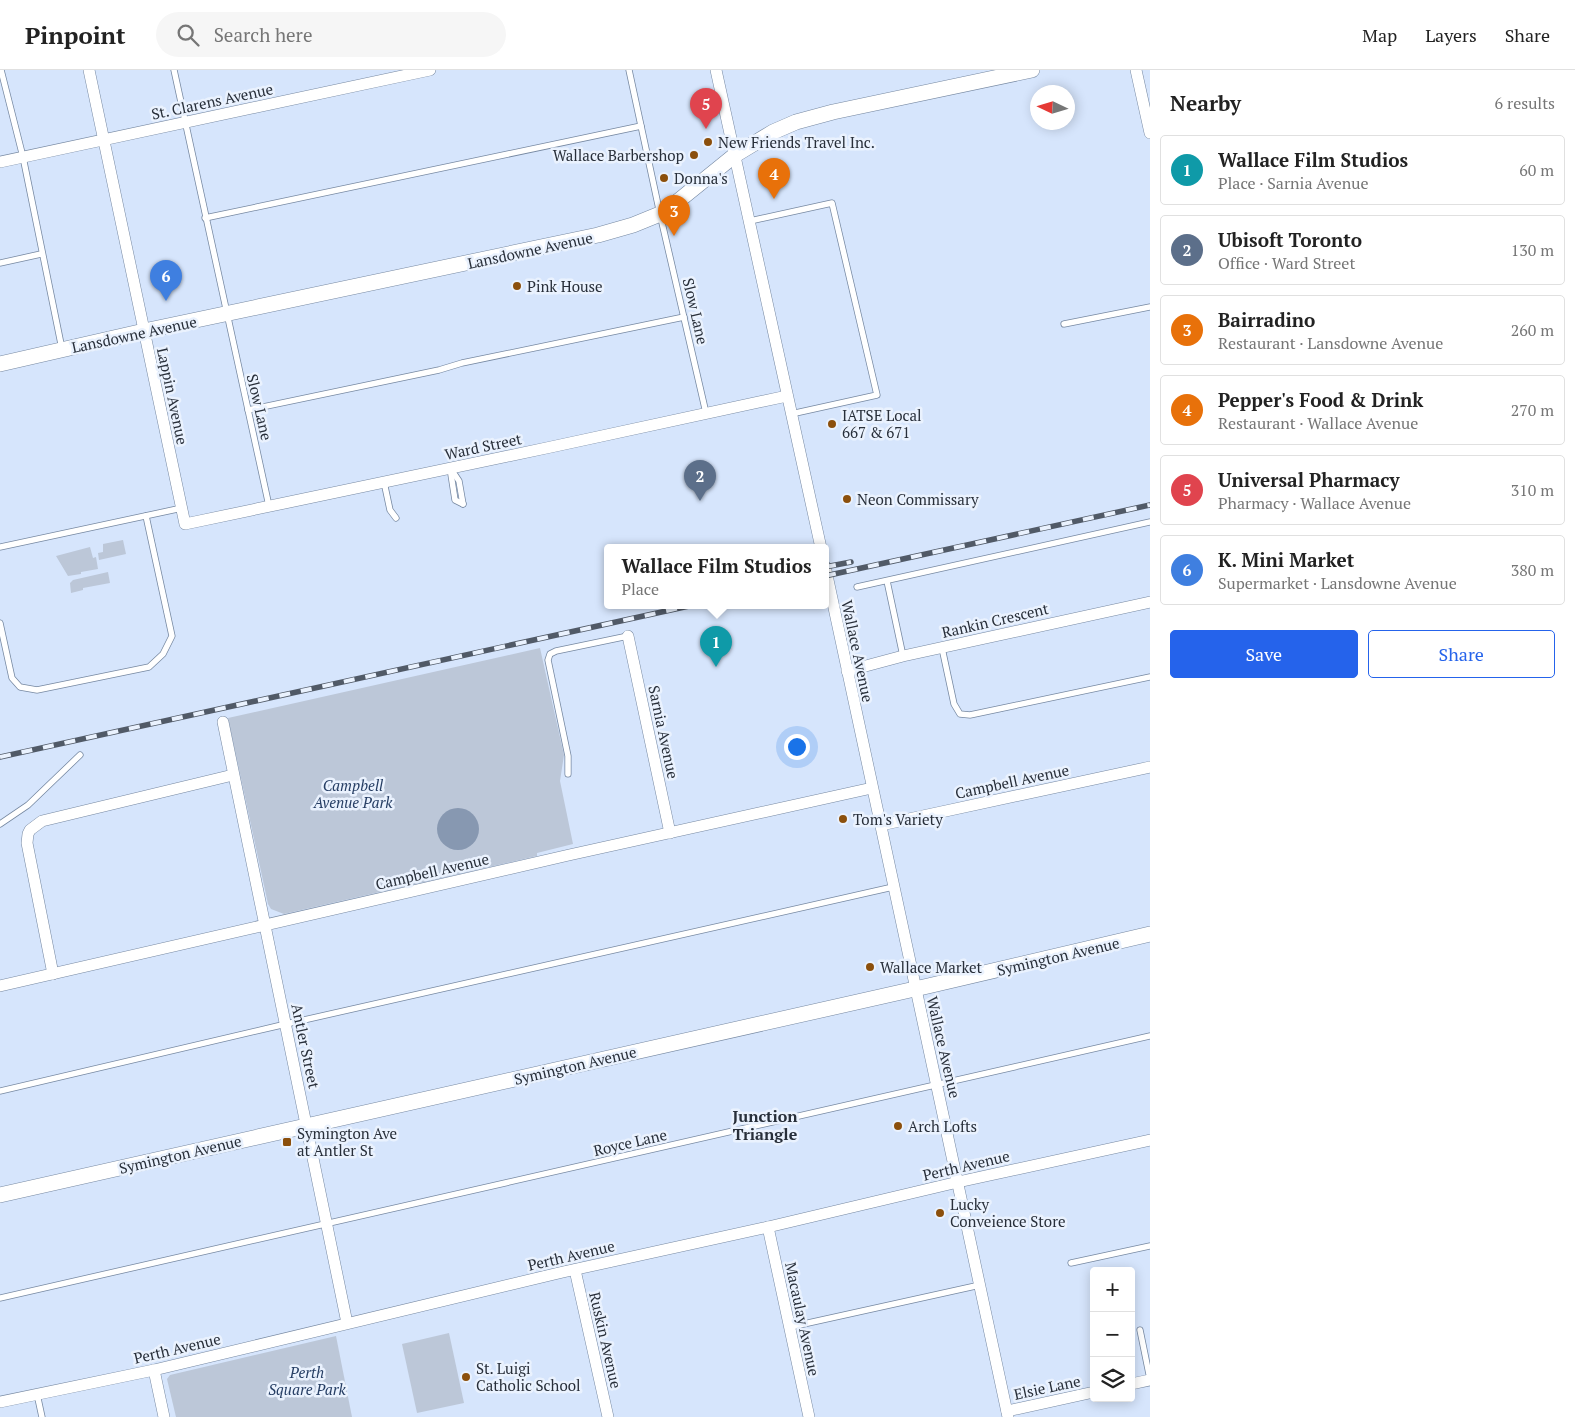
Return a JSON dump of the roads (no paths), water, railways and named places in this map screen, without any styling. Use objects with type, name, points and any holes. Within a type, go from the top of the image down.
[{"type":"street","name":"Lappin Avenue","points":[[89,70],[186,524]]},
{"type":"street","name":"St. Clarens Avenue","points":[[0,162],[430,70]]},
{"type":"street","points":[[716,70],[820,544]]},
{"type":"street","name":"Lansdowne Avenue","points":[[0,364],[144,331],[598,236],[660,214],[735,154],[772,132],[796,122],[833,112],[1032,70]]},
{"type":"street","points":[[1136,70],[1150,131]]},
{"type":"street","name":"Ward Street","points":[[186,524],[787,396]]},
{"type":"street","name":"Wallace Avenue","points":[[829,585],[1008,1414]]},
{"type":"street","name":"Rankin Crescent","points":[[847,671],[903,656],[1150,602]]},
{"type":"street","name":"Sarnia Avenue","points":[[628,636],[670,833]]},
{"type":"street","name":"Antler Street","points":[[223,722],[348,1323]]},
{"type":"street","name":"Campbell Avenue","points":[[880,825],[1150,767]]},
{"type":"street","points":[[53,974],[27,843],[28,834],[33,826],[42,821],[101,806],[234,775]]},
{"type":"street","name":"Campbell Avenue","points":[[0,986],[872,788]]},
{"type":"street","name":"Symington Avenue","points":[[0,1195],[915,989],[1150,934]]},
{"type":"street","name":"Perth Avenue","points":[[0,1402],[154,1370],[575,1270],[1150,1140]]},
{"type":"street","name":"Macaulay Avenue","points":[[768,1227],[809,1417]]},
{"type":"street","name":"Ruskin Avenue","points":[[575,1270],[608,1417]]},
{"type":"street","points":[[154,1370],[164,1417]]},
{"type":"street","points":[[1135,1383],[1150,1380]]},
{"type":"street","name":"Elsie Lane","points":[[1008,1414],[1090,1393]]},
{"type":"lane","points":[[1,70],[23,158],[62,350]]},
{"type":"lane","name":"Slow Lane","points":[[174,70],[269,506]]},
{"type":"lane","name":"Slow Lane","points":[[629,70],[706,413]]},
{"type":"lane","points":[[206,218],[641,126]]},
{"type":"lane","points":[[750,220],[832,203],[876,395],[791,414]]},
{"type":"lane","points":[[0,263],[41,254]]},
{"type":"lane","points":[[1064,324],[1150,306]]},
{"type":"lane","points":[[248,410],[684,317]]},
{"type":"lane","points":[[450,468],[459,481],[463,504],[455,500],[450,468]]},
{"type":"lane","points":[[384,482],[390,510],[396,518]]},
{"type":"lane","points":[[0,547],[182,508]]},
{"type":"lane","points":[[0,623],[12,678],[20,687],[37,690],[149,667],[163,654],[172,636],[146,516]]},
{"type":"lane","points":[[857,587],[1150,522]]},
{"type":"lane","points":[[887,581],[903,656]]},
{"type":"lane","points":[[568,774],[568,756],[548,660],[550,654],[556,651],[628,636]]},
{"type":"lane","points":[[942,648],[954,704],[960,714],[970,715],[1150,677]]},
{"type":"lane","points":[[0,824],[28,805],[80,755]]},
{"type":"lane","points":[[0,1092],[286,1024],[893,887]]},
{"type":"lane","name":"Royce Lane","points":[[0,1298],[1150,1036]]},
{"type":"lane","points":[[1071,1262],[1150,1246]]},
{"type":"lane","points":[[789,1328],[980,1285]]},
{"type":"lane","points":[[1140,1330],[1150,1380]]},
{"type":"lane","points":[[37,1394],[42,1417]]},
{"type":"railway","points":[[829,575],[1150,505]]},
{"type":"railway","points":[[829,566],[851,562]]},
{"type":"railway","points":[[0,757],[675,609]]},
{"type":"place","name":"Universal Pharmacy","points":[[706,129]]},
{"type":"place","name":"New Friends Travel Inc.","points":[[708,142]]},
{"type":"place","name":"Wallace Barbershop","points":[[694,155]]},
{"type":"place","name":"Donna's","points":[[664,178]]},
{"type":"place","name":"Pepper's Food & Drink","points":[[774,199]]},
{"type":"place","name":"Bairradino","points":[[674,236]]},
{"type":"place","name":"Pink House","points":[[517,286]]},
{"type":"place","name":"K. Mini Market","points":[[166,301]]},
{"type":"place","name":"IATSE Local 667 & 671","points":[[832,424]]},
{"type":"place","name":"Neon Commissary","points":[[847,499]]},
{"type":"place","name":"Ubisoft Toronto","points":[[700,501]]},
{"type":"place","name":"Wallace Film Studios","points":[[716,667]]},
{"type":"place","name":"Tom's Variety","points":[[843,819]]},
{"type":"place","name":"Wallace Market","points":[[870,967]]},
{"type":"place","name":"Arch Lofts","points":[[898,1126]]},
{"type":"place","name":"Symington Ave at Antler St","points":[[287,1142]]},
{"type":"place","name":"Lucky Conveience Store","points":[[940,1213]]},
{"type":"place","name":"St. Luigi Catholic School","points":[[466,1377]]},
{"type":"district","name":"Junction Triangle","points":[[765,1125]]},
{"type":"park label","name":"Campbell Avenue Park","points":[[353,794]]},
{"type":"park label","name":"Perth Square Park","points":[[307,1380]]}]
